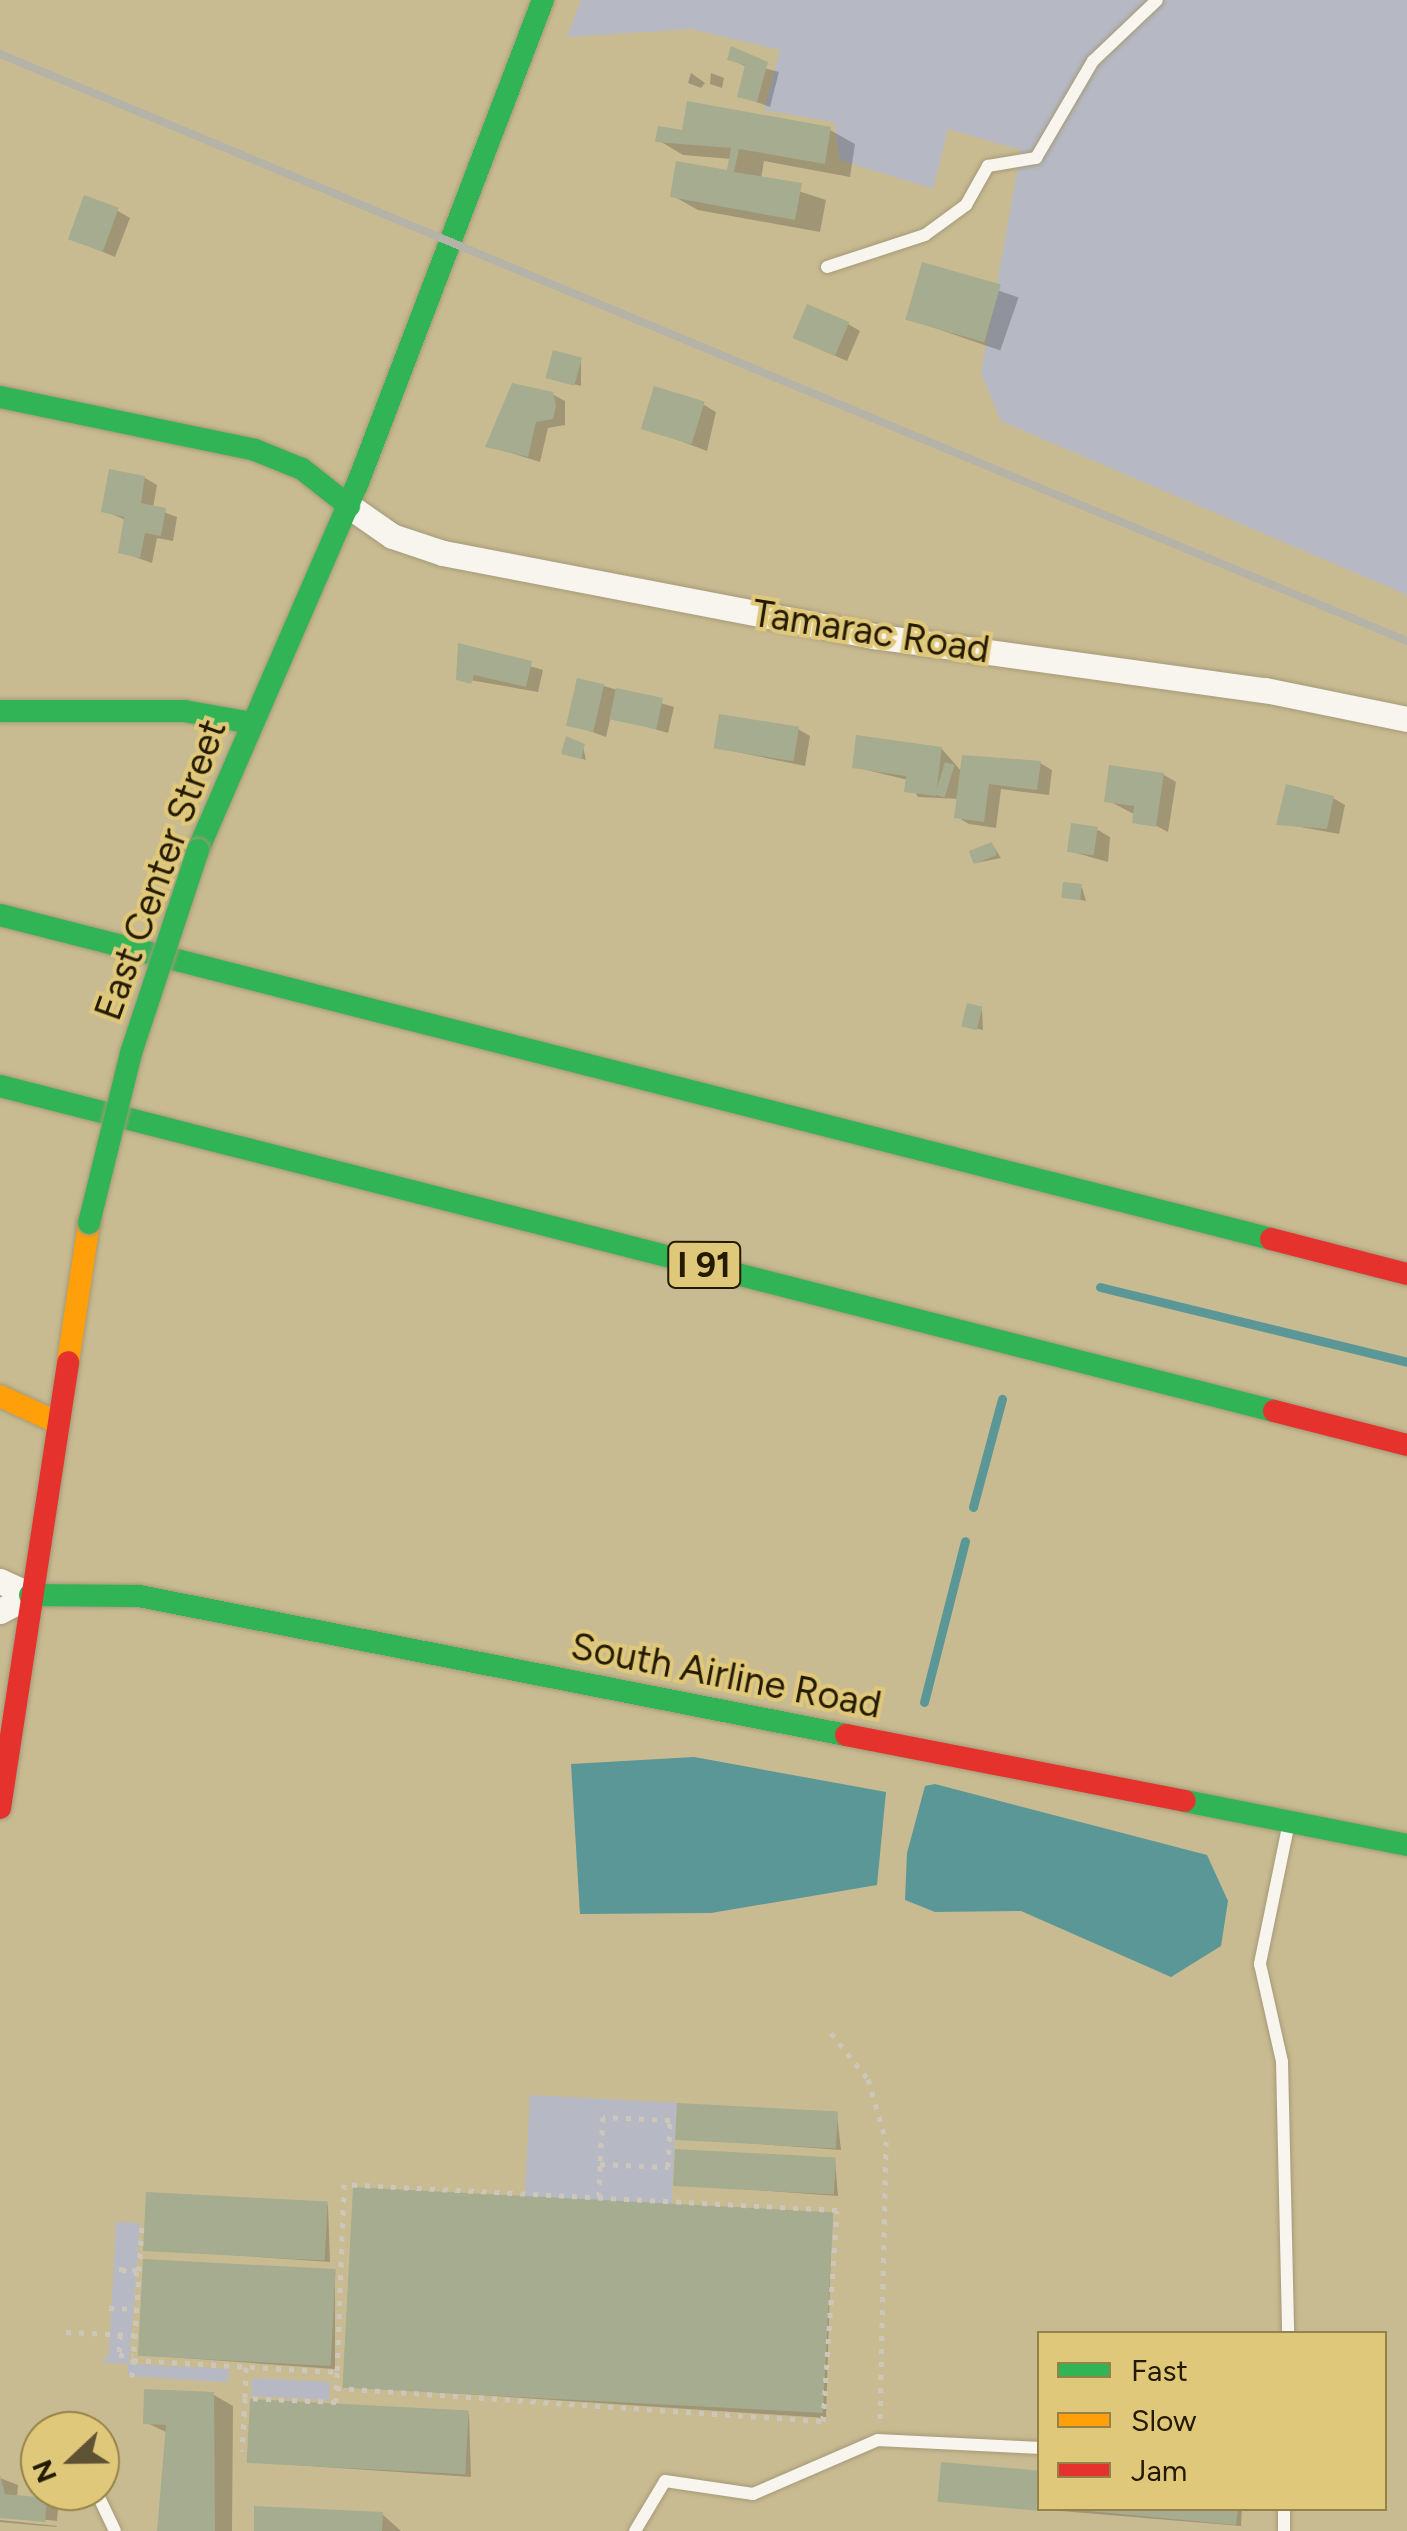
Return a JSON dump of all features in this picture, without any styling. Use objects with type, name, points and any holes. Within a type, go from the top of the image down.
[{"type":"main road","name":"East Center Street","points":[[0,1808],[54,1421],[90,1223],[131,1054],[198,850],[348,506],[543,0]]},
{"type":"main road","points":[[0,398],[255,450],[313,476],[348,506]]},
{"type":"main road","points":[[0,711],[161,710],[252,723]]},
{"type":"main road","points":[[0,916],[1407,1274]]},
{"type":"main road","name":"I 91","points":[[0,1086],[1407,1444]]},
{"type":"main road","points":[[0,1396],[54,1421]]},
{"type":"main road","name":"South Airline Road","points":[[30,1594],[139,1596],[1407,1845]]},
{"type":"street","name":"Tamarac Road","points":[[348,506],[392,536],[460,556],[874,636],[1265,690],[1407,719]]},
{"type":"street","points":[[0,1581],[30,1594]]},
{"type":"street","points":[[0,1612],[30,1594]]},
{"type":"lane","points":[[827,268],[925,235],[966,206],[988,166],[1036,158],[1093,61],[1157,0]]},
{"type":"lane","points":[[1288,1822],[1260,1964],[1282,2062],[1288,2331]]},
{"type":"lane","points":[[635,2531],[664,2481],[753,2494],[878,2440],[1037,2448]]},
{"type":"path","points":[[831,2033],[868,2079],[886,2141],[890,2235],[878,2440]]},
{"type":"path","points":[[599,2197],[600,2164],[603,2117],[670,2120],[668,2168],[600,2164]]},
{"type":"path","points":[[244,2398],[336,2402],[336,2388],[344,2184],[837,2210],[823,2421],[336,2388]]},
{"type":"path","points":[[132,2376],[142,2225]]},
{"type":"path","points":[[109,2308],[136,2309]]},
{"type":"path","points":[[66,2332],[135,2335]]},
{"type":"path","points":[[120,2334],[119,2355],[133,2358],[337,2372]]},
{"type":"path","points":[[242,2451],[246,2366]]},
{"type":"shaded area","points":[[581,0],[1407,0],[1407,595],[1001,421],[981,373],[1021,150],[948,129],[933,189],[840,160],[834,122],[764,110],[780,50],[691,29],[567,37]]},
{"type":"shaded area","points":[[530,2095],[677,2103],[671,2205],[525,2197]]},
{"type":"shaded area","points":[[116,2222],[140,2223],[129,2364],[229,2369],[228,2382],[128,2376],[128,2364],[101,2362],[109,2355]]},
{"type":"shaded area","points":[[252,2378],[330,2382],[329,2400],[251,2396]]},
{"type":"water","points":[[694,1757],[886,1792],[877,1885],[711,1913],[580,1914],[571,1764]]},
{"type":"water","points":[[935,1784],[1207,1855],[1228,1901],[1221,1946],[1171,1977],[1021,1911],[935,1912],[905,1900],[907,1853],[925,1786]]},
{"type":"building","points":[[731,46],[768,62],[757,102],[737,97],[745,65],[727,60]]},
{"type":"building","points":[[687,101],[831,127],[825,164],[739,149],[734,172],[802,183],[795,220],[670,197],[676,161],[727,170],[731,148],[655,142],[658,126],[682,130]]},
{"type":"building","points":[[84,195],[119,208],[103,252],[68,239]]},
{"type":"building","points":[[922,262],[1001,285],[984,342],[905,320]]},
{"type":"building","points":[[807,304],[849,322],[835,356],[793,338]]},
{"type":"building","points":[[553,350],[582,358],[574,386],[545,378]]},
{"type":"building","points":[[512,383],[553,392],[553,419],[536,422],[528,457],[485,447]]},
{"type":"building","points":[[654,386],[705,401],[692,445],[641,429]]},
{"type":"building","points":[[109,469],[145,476],[141,503],[166,508],[161,536],[145,533],[140,558],[118,553],[124,517],[101,512]]},
{"type":"building","points":[[458,643],[532,661],[526,687],[474,675],[471,684],[456,680]]},
{"type":"building","points":[[577,678],[604,684],[593,732],[566,726]]},
{"type":"building","points":[[616,688],[663,698],[656,729],[609,719]]},
{"type":"building","points":[[719,714],[799,727],[794,761],[714,749]]},
{"type":"building","points":[[856,735],[942,747],[936,796],[904,792],[906,776],[852,768]]},
{"type":"building","points":[[566,736],[585,744],[581,759],[561,754]]},
{"type":"building","points":[[962,755],[1041,761],[1037,790],[989,784],[984,822],[954,818]]},
{"type":"building","points":[[945,762],[955,765],[945,797],[935,795]]},
{"type":"building","points":[[1109,765],[1164,773],[1156,827],[1132,823],[1134,806],[1104,802]]},
{"type":"building","points":[[1286,784],[1334,796],[1327,829],[1276,825]]},
{"type":"building","points":[[1071,823],[1098,827],[1094,855],[1067,852]]},
{"type":"building","points":[[992,842],[997,855],[974,864],[969,851]]},
{"type":"building","points":[[1063,882],[1082,884],[1080,900],[1061,898]]},
{"type":"building","points":[[967,1003],[983,1007],[977,1030],[961,1026]]},
{"type":"building","points":[[677,2103],[838,2111],[836,2148],[675,2140]]},
{"type":"building","points":[[675,2149],[836,2157],[834,2194],[673,2186]]},
{"type":"building","points":[[353,2187],[833,2212],[823,2413],[342,2388]]},
{"type":"building","points":[[146,2192],[328,2202],[325,2260],[143,2251]]},
{"type":"building","points":[[143,2259],[336,2269],[331,2366],[138,2356]]},
{"type":"building","points":[[144,2389],[214,2392],[215,2531],[157,2531],[166,2425],[143,2424]]},
{"type":"building","points":[[250,2399],[469,2410],[465,2474],[247,2463]]},
{"type":"building","points":[[941,2462],[1037,2470],[1036,2510],[938,2502]]},
{"type":"building","points":[[0,2475],[5,2494],[20,2495],[20,2511],[46,2511],[45,2522],[0,2518]]},
{"type":"building","points":[[254,2506],[383,2512],[382,2531],[254,2531]]},
{"type":"building","points":[[1089,2511],[1238,2511],[1236,2525]]},
{"type":"waterway","points":[[1100,1287],[1407,1362]]},
{"type":"waterway","points":[[973,1507],[1002,1399]]},
{"type":"waterway","points":[[924,1702],[965,1541]]},
{"type":"railway","points":[[0,54],[1407,641]]},
{"type":"traffic: fast","points":[[198,850],[357,485],[543,0]]},
{"type":"traffic: fast","points":[[0,397],[255,450],[302,469],[349,506]]},
{"type":"traffic: fast","points":[[0,711],[184,711],[252,723]]},
{"type":"traffic: fast","points":[[89,1223],[131,1053],[198,850]]},
{"type":"traffic: fast","points":[[0,915],[1271,1239]]},
{"type":"traffic: fast","points":[[0,1086],[1274,1411]]},
{"type":"traffic: fast","points":[[30,1595],[139,1596],[846,1735]]},
{"type":"traffic: fast","points":[[1185,1801],[1407,1845]]},
{"type":"traffic: slow","points":[[68,1362],[89,1223]]},
{"type":"traffic: slow","points":[[0,1396],[54,1421]]},
{"type":"traffic: jam","points":[[1271,1239],[1407,1274]]},
{"type":"traffic: jam","points":[[0,1808],[68,1362]]},
{"type":"traffic: jam","points":[[1274,1411],[1407,1445]]},
{"type":"traffic: jam","points":[[846,1735],[1185,1801]]}]
